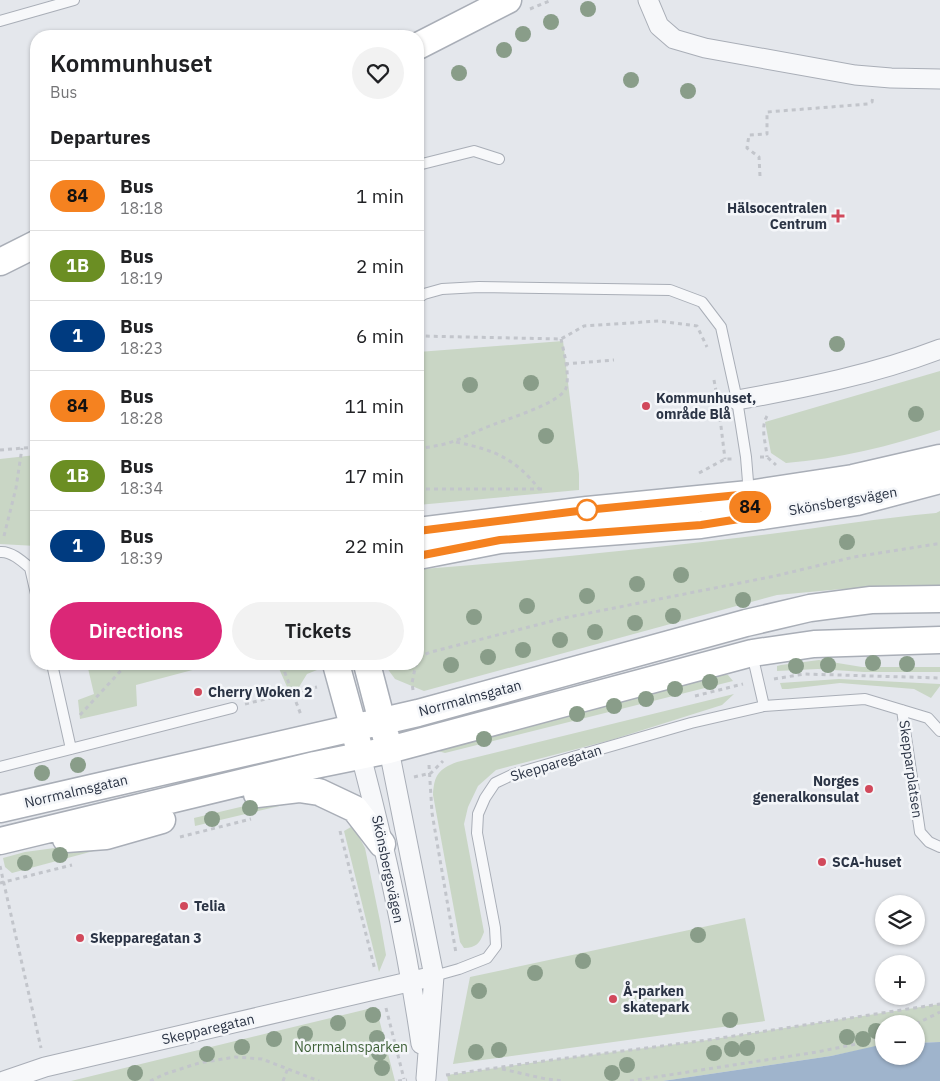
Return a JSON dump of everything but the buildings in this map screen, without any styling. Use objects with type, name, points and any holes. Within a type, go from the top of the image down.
[{"type":"main road","points":[[424,43],[508,0]]},
{"type":"main road","points":[[0,262],[30,247]]},
{"type":"main road","name":"Skönsbergsvägen","points":[[424,555],[500,540],[701,525],[750,505],[940,458]]},
{"type":"main road","name":"Skönsbergsvägen","points":[[424,530],[567,512],[857,502],[940,480]]},
{"type":"main road","name":"Norrmalmsgatan","points":[[0,809],[431,709],[746,623],[810,608],[872,600],[940,599]]},
{"type":"main road","name":"Norrmalmsgatan","points":[[0,842],[315,765],[389,750],[752,653],[814,644],[940,640]]},
{"type":"main road","points":[[338,670],[361,756]]},
{"type":"main road","points":[[368,670],[389,750]]},
{"type":"main road","points":[[0,842],[106,836],[252,795],[299,789],[319,792],[355,808],[382,844]]},
{"type":"street","points":[[648,0],[659,26],[674,39],[704,48],[855,75],[940,79]]},
{"type":"street","points":[[737,400],[787,391],[860,374],[940,349]]},
{"type":"street","name":"Skönsbergsvägen","points":[[389,750],[434,976],[426,1080]]},
{"type":"street","name":"Skönsbergsvägen","points":[[361,756],[412,982],[426,1080]]},
{"type":"street","points":[[412,982],[434,976]]},
{"type":"street","name":"Skepparegatan","points":[[4,1081],[45,1067],[412,982]]},
{"type":"lane","points":[[0,21],[74,0]]},
{"type":"lane","points":[[424,164],[474,151],[499,159]]},
{"type":"lane","points":[[424,294],[442,289],[479,287],[670,290],[702,302],[721,327],[737,400],[746,458],[750,505]]},
{"type":"lane","points":[[2,552],[18,558],[30,568]]},
{"type":"lane","points":[[752,653],[764,706]]},
{"type":"lane","points":[[53,670],[71,749]]},
{"type":"lane","name":"Skepparplatsen","points":[[764,706],[865,698],[928,718],[940,731]]},
{"type":"lane","name":"Skepparegatan","points":[[434,976],[488,958],[496,946],[495,928],[477,833],[478,814],[485,798],[495,783],[514,774],[673,729],[764,706]]},
{"type":"lane","points":[[0,767],[232,708]]},
{"type":"lane","name":"Skepparplatsen","points":[[902,710],[920,832],[929,842],[940,847]]},
{"type":"path","points":[[760,176],[759,157],[747,148],[748,135],[767,134],[767,112],[868,104],[872,102],[873,96],[870,89]]},
{"type":"path","points":[[424,336],[561,339],[584,326],[659,321],[697,326],[708,349]]},
{"type":"path","points":[[424,448],[454,442],[560,396],[565,390],[567,381],[561,339]]},
{"type":"path","points":[[566,364],[614,360]]},
{"type":"path","points":[[713,374],[717,400]]},
{"type":"path","points":[[767,457],[763,424],[765,417],[769,413],[784,407],[787,391]]},
{"type":"path","points":[[719,410],[725,459]]},
{"type":"path","points":[[454,442],[488,450],[505,457],[522,468],[540,489]]},
{"type":"path","points":[[0,450],[30,447]]},
{"type":"path","points":[[2,552],[16,488],[22,448]]},
{"type":"path","points":[[693,475],[725,459],[746,458]]},
{"type":"path","points":[[424,489],[550,489]]},
{"type":"path","points":[[424,655],[564,618],[775,576],[854,557],[940,544]]},
{"type":"path","points":[[71,749],[80,713],[121,670]]},
{"type":"path","points":[[285,670],[308,737]]},
{"type":"path","points":[[686,698],[758,681],[804,674],[940,678]]},
{"type":"path","points":[[431,773],[443,761],[452,758]]},
{"type":"path","points":[[338,822],[404,1080]]},
{"type":"path","points":[[0,866],[45,1067]]},
{"type":"path","points":[[426,1080],[544,1060],[708,1040],[940,1004]]},
{"type":"path","points":[[925,1020],[940,1012]]},
{"type":"path","points":[[630,1081],[817,1052],[875,1039]]},
{"type":"path","points":[[150,1081],[199,1063],[235,1057],[262,1059],[319,1081]]},
{"type":"path","points":[[283,1081],[288,1068]]},
{"type":"path","points":[[498,1068],[546,1080],[563,1081]]},
{"type":"green space","points":[[563,341],[579,474],[579,490],[424,504],[424,352]]},
{"type":"green space","points":[[940,371],[940,430],[864,451],[805,461],[786,463],[771,453],[765,422]]},
{"type":"green space","points":[[30,456],[30,546],[0,544],[0,459]]},
{"type":"green space","points":[[940,511],[940,587],[842,589],[777,595],[424,691],[395,679],[388,670],[424,670],[424,569],[684,544]]},
{"type":"green space","points":[[819,660],[862,667],[940,667],[940,672],[864,672],[818,669],[777,671],[777,666]]},
{"type":"green space","points":[[88,670],[192,670],[136,685],[137,706],[80,719],[78,700],[94,694]]},
{"type":"green space","points":[[280,670],[317,670],[307,674],[299,687],[288,689]]},
{"type":"green space","points":[[728,675],[733,681],[445,753],[438,751],[439,746],[448,743]]},
{"type":"green space","points":[[839,679],[940,684],[940,686],[931,698],[914,689],[840,683],[782,689],[780,683]]},
{"type":"green space","points":[[734,694],[722,705],[611,740],[496,770],[478,786],[468,807],[464,824],[484,932],[477,944],[464,948],[460,942],[433,795],[436,778],[445,767],[457,762]]},
{"type":"green space","points":[[292,798],[292,803],[195,826],[194,818],[266,801]]},
{"type":"green space","points":[[351,827],[365,848],[380,921],[386,955],[379,972],[344,831]]},
{"type":"green space","points":[[99,842],[101,849],[12,873],[5,867],[3,858],[25,852]]},
{"type":"green space","name":"Å-parken skatepark","points":[[745,918],[765,1021],[453,1064],[470,977]]},
{"type":"green space","points":[[940,1004],[940,1042],[925,1043],[925,1015],[875,1015],[875,1047],[831,1056],[663,1081],[448,1081],[447,1075],[544,1061],[708,1040]]},
{"type":"green space","name":"Norrmalmsparken","points":[[376,1007],[395,1081],[71,1081]]},
{"type":"water","points":[[940,1042],[940,1081],[663,1081],[831,1056],[875,1046],[875,1065],[925,1065],[925,1043]]},
{"type":"bus line","name":"84","points":[[424,530],[586,510],[749,494],[752,517],[701,525],[500,540],[424,555]]},
{"type":"place","name":"Hälsocentralen Centrum","points":[[838,216]]},
{"type":"place","name":"Kommunhuset, område Blå","points":[[646,406]]},
{"type":"place","name":"Cherry Woken 2","points":[[198,692]]},
{"type":"place","name":"Norges generalkonsulat","points":[[869,789]]},
{"type":"place","name":"SCA-huset","points":[[822,862]]},
{"type":"place","name":"Telia","points":[[184,906]]},
{"type":"place","name":"Skepparegatan 3","points":[[80,938]]},
{"type":"place","name":"Å-parken skatepark","points":[[613,999]]}]
